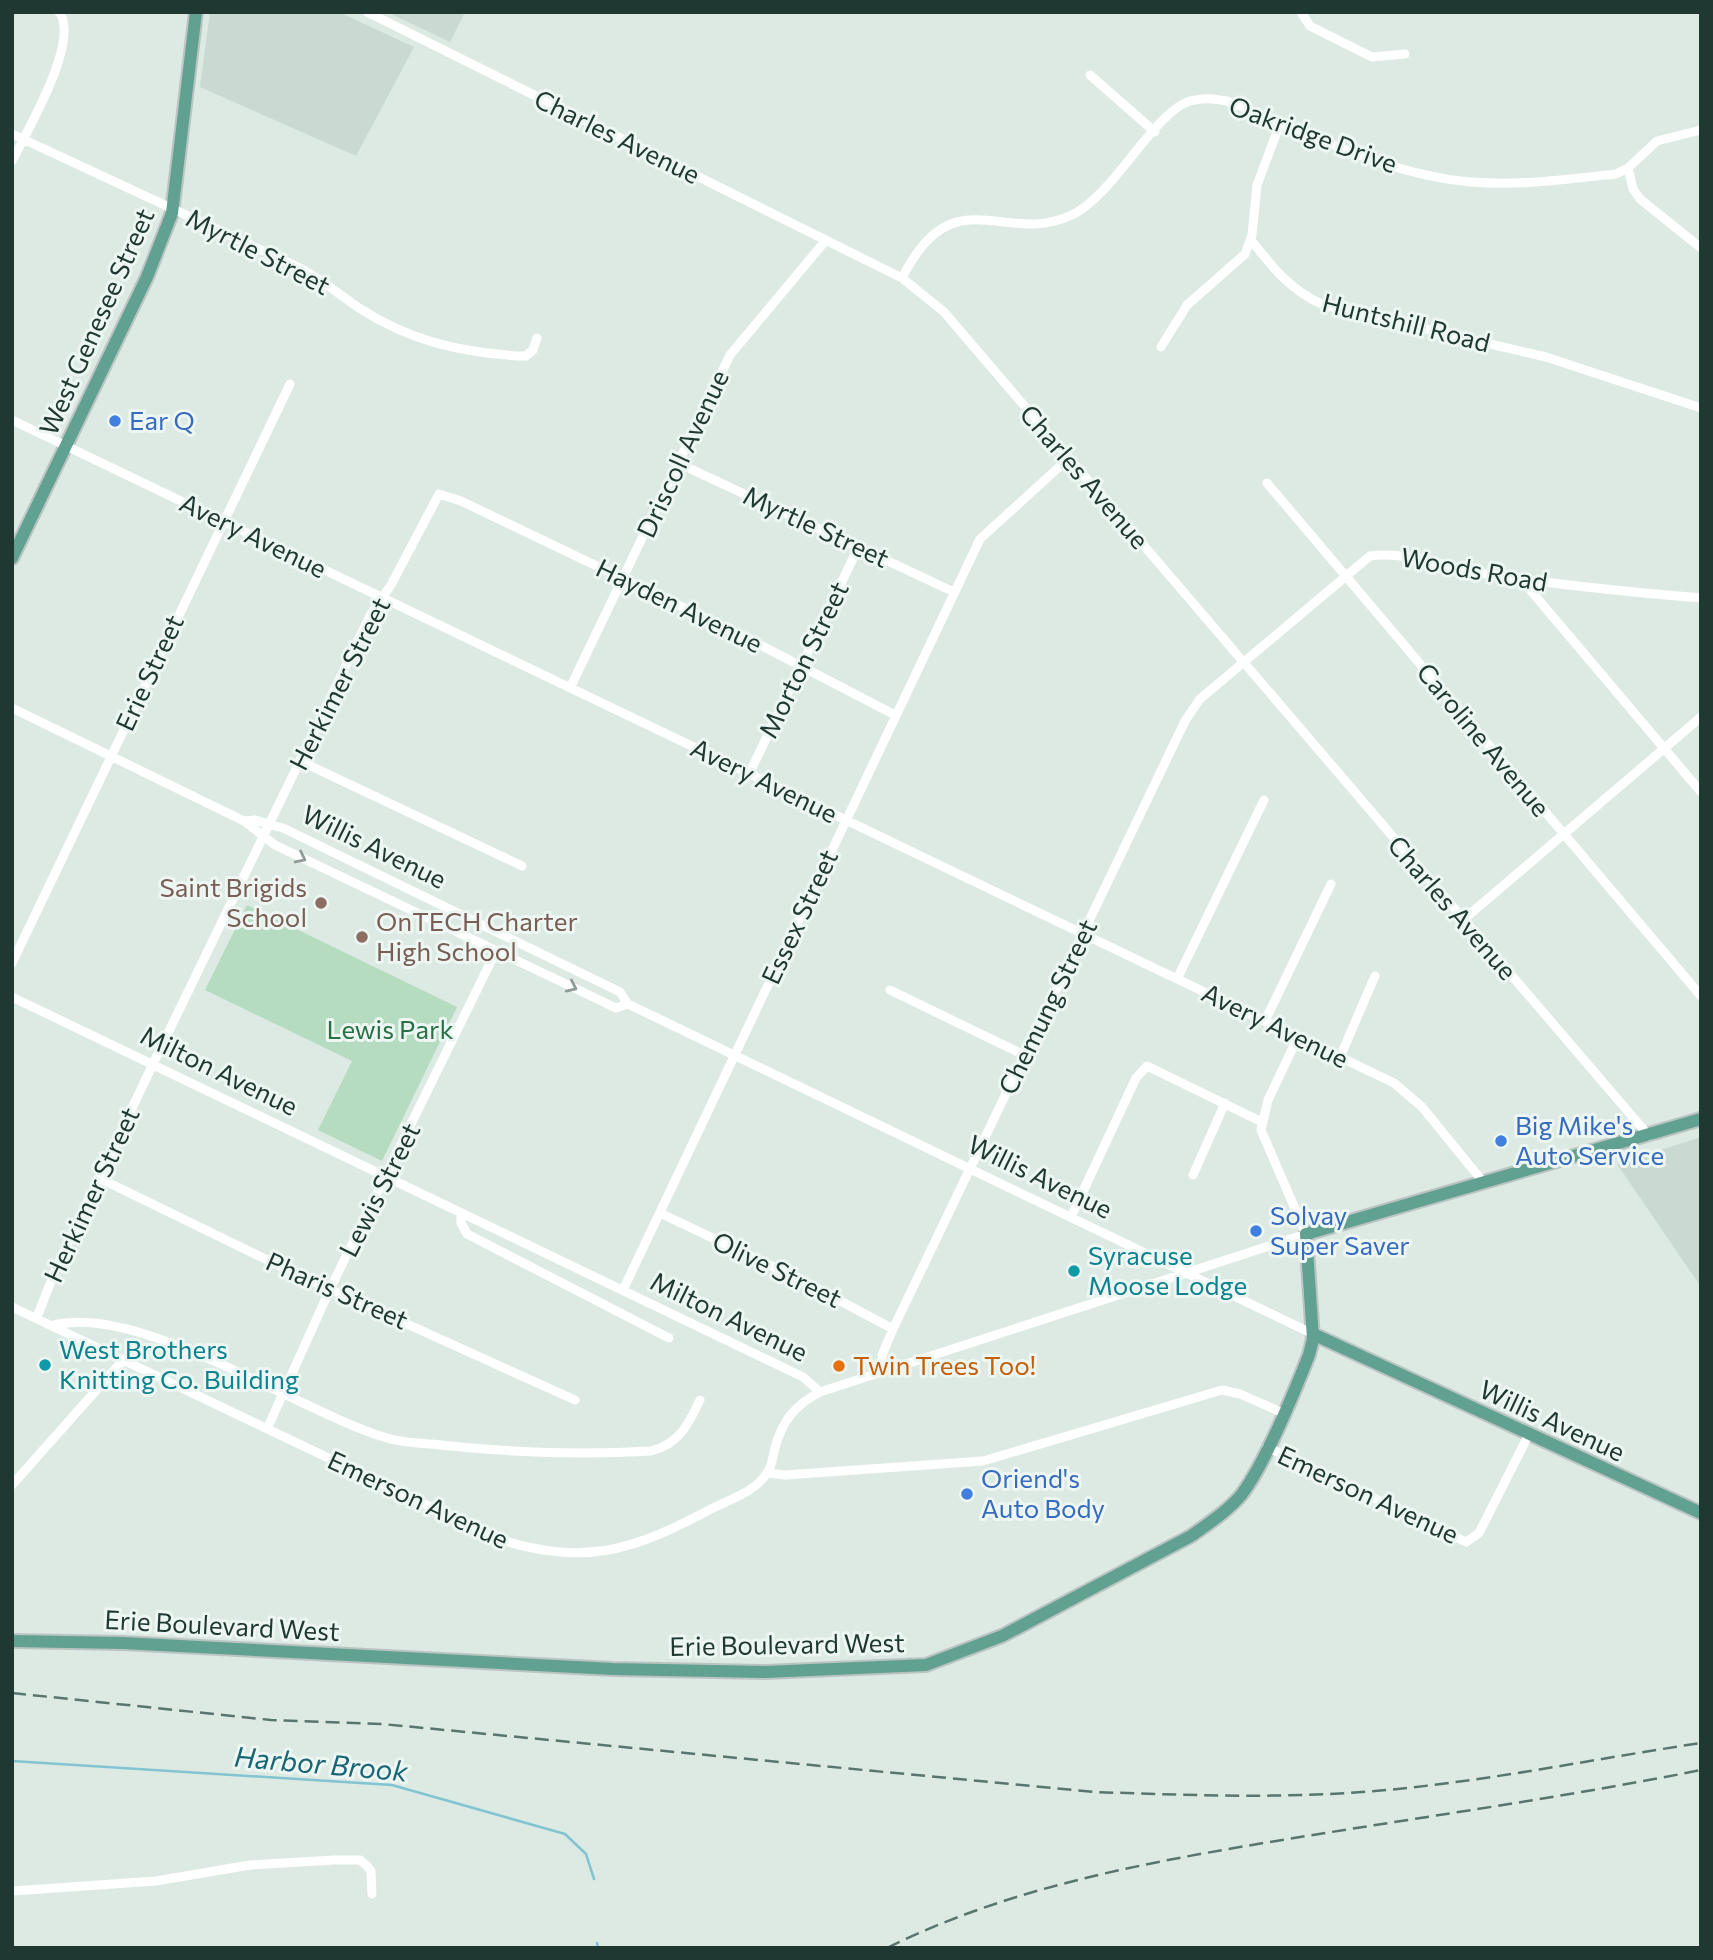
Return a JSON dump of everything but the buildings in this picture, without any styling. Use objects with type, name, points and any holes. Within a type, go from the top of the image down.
[{"type":"main road","name":"West Genesee Street","points":[[12,558],[147,277],[173,209],[196,12]]},
{"type":"main road","name":"Milton Avenue","points":[[1306,1234],[1701,1119]]},
{"type":"main road","name":"Erie Boulevard West","points":[[12,1641],[132,1643],[613,1669],[765,1672],[926,1665],[1002,1636],[1191,1536],[1216,1519],[1242,1493],[1267,1447],[1309,1355],[1312,1334],[1306,1234]]},
{"type":"main road","name":"Willis Avenue","points":[[1312,1334],[1528,1436],[1701,1513]]},
{"type":"street","points":[[12,161],[65,41],[64,20],[59,12]]},
{"type":"street","name":"Charles Avenue","points":[[367,12],[902,278],[944,313],[1649,1136]]},
{"type":"street","points":[[1301,12],[1310,26],[1373,57],[1405,54]]},
{"type":"street","points":[[1090,75],[1155,132]]},
{"type":"street","name":"Oakridge Drive","points":[[902,278],[923,247],[948,225],[964,219],[983,218],[1031,224],[1073,215],[1109,184],[1179,107],[1189,101],[1209,98],[1227,101],[1390,165],[1435,177],[1472,182],[1545,182],[1616,174],[1628,168]]},
{"type":"street","points":[[1161,347],[1187,305],[1245,254],[1251,240],[1257,185],[1281,121]]},
{"type":"street","points":[[1701,130],[1657,141],[1628,168],[1633,189],[1640,199],[1701,248]]},
{"type":"street","name":"Myrtle Street","points":[[12,134],[318,278],[383,322],[444,347],[526,356],[533,351],[537,338]]},
{"type":"street","name":"Driscoll Avenue","points":[[570,688],[730,355],[827,240]]},
{"type":"street","name":"Huntshill Road","points":[[1251,240],[1271,266],[1295,289],[1324,304],[1546,357],[1701,408]]},
{"type":"street","name":"Erie Street","points":[[12,963],[290,384]]},
{"type":"street","name":"Avery Avenue","points":[[12,420],[1405,1090],[1484,1183]]},
{"type":"street","name":"Essex Street","points":[[623,1290],[985,531],[1069,458]]},
{"type":"street","name":"Myrtle Street","points":[[678,463],[954,592]]},
{"type":"street","name":"Caroline Avenue","points":[[1267,483],[1701,996]]},
{"type":"street","name":"Herkimer Street","points":[[37,1317],[57,1266],[371,614],[401,567],[435,497],[442,493],[461,500]]},
{"type":"street","name":"Hayden Avenue","points":[[461,500],[895,715]]},
{"type":"street","name":"Morton Street","points":[[749,774],[859,546]]},
{"type":"street","name":"Woods Road","points":[[1244,664],[1370,556],[1381,555],[1521,579],[1701,598]]},
{"type":"street","points":[[1521,579],[1701,792]]},
{"type":"street","name":"Chemung Street","points":[[883,1369],[882,1355],[893,1329],[1185,721],[1200,699],[1244,664]]},
{"type":"street","name":"Willis Avenue","points":[[12,708],[244,821],[263,838],[496,951],[616,1008],[628,1003]]},
{"type":"street","points":[[1463,920],[1701,717]]},
{"type":"street","points":[[300,761],[522,866]]},
{"type":"street","points":[[1177,979],[1264,800]]},
{"type":"street","name":"Willis Avenue","points":[[244,821],[270,823],[620,992],[628,1003],[1312,1334]]},
{"type":"street","points":[[1265,1021],[1331,884]]},
{"type":"street","name":"Lewis Street","points":[[267,1429],[330,1289],[496,951]]},
{"type":"street","points":[[1340,1058],[1375,976]]},
{"type":"street","points":[[890,990],[1024,1055]]},
{"type":"street","name":"Milton Avenue","points":[[12,997],[803,1377],[820,1392],[883,1369],[1306,1234]]},
{"type":"street","points":[[1298,1037],[1268,1100],[1262,1122],[1263,1139],[1306,1234]]},
{"type":"street","points":[[1071,1217],[1141,1070],[1147,1066],[1262,1122]]},
{"type":"street","points":[[1193,1175],[1225,1103]]},
{"type":"street","name":"Pharis Street","points":[[101,1179],[330,1289],[575,1400]]},
{"type":"street","points":[[461,1213],[461,1223],[467,1234],[669,1338]]},
{"type":"street","name":"Olive Street","points":[[660,1213],[801,1280],[893,1329]]},
{"type":"street","name":"Emerson Avenue","points":[[12,1307],[498,1539],[528,1549],[560,1553],[611,1552],[658,1538],[752,1487],[768,1473],[785,1475],[983,1461],[1222,1390],[1240,1394],[1283,1413]]},
{"type":"street","points":[[54,1325],[74,1320],[141,1333],[190,1351],[328,1416],[389,1439],[549,1455],[658,1450],[670,1445],[683,1433],[700,1400]]},
{"type":"street","points":[[12,1485],[124,1359]]},
{"type":"street","points":[[768,1473],[783,1421],[806,1400],[820,1392]]},
{"type":"street","name":"Emerson Avenue","points":[[1267,1447],[1460,1541],[1470,1542],[1479,1533],[1498,1499],[1528,1436]]},
{"type":"street","points":[[12,1891],[156,1881],[250,1865],[360,1860],[371,1871],[372,1894]]},
{"type":"shaded area","points":[[210,12],[339,12],[414,47],[356,156],[200,87]]},
{"type":"shaded area","points":[[387,12],[465,12],[450,42]]},
{"type":"shaded area","points":[[1701,1137],[1701,1287],[1617,1164]]},
{"type":"green space","name":"Lewis Park","points":[[247,905],[457,1007],[382,1161],[318,1130],[352,1061],[205,990]]},
{"type":"waterway","name":"Harbor Brook","points":[[12,1761],[392,1785],[565,1834],[586,1854],[594,1879]]},
{"type":"waterway","name":"Harbor Brook","points":[[597,1943],[598,1948]]},
{"type":"railway","points":[[12,1693],[271,1720],[382,1724],[1094,1792],[1269,1796],[1375,1791],[1498,1776],[1701,1743]]},
{"type":"railway","points":[[887,1948],[984,1907],[1137,1866],[1701,1770]]},
{"type":"place","name":"Ear Q","points":[[115,421]]},
{"type":"place","name":"Saint Brigids School","points":[[321,903]]},
{"type":"place","name":"OnTECH Charter High School","points":[[362,937]]},
{"type":"place","name":"Big Mike's Auto Service","points":[[1501,1141]]},
{"type":"place","name":"Solvay Super Saver","points":[[1256,1231]]},
{"type":"place","name":"Syracuse Moose Lodge","points":[[1074,1271]]},
{"type":"place","name":"West Brothers Knitting Co. Building","points":[[45,1365]]},
{"type":"place","name":"Twin Trees Too!","points":[[839,1366]]},
{"type":"place","name":"Oriend's Auto Body","points":[[967,1494]]}]
